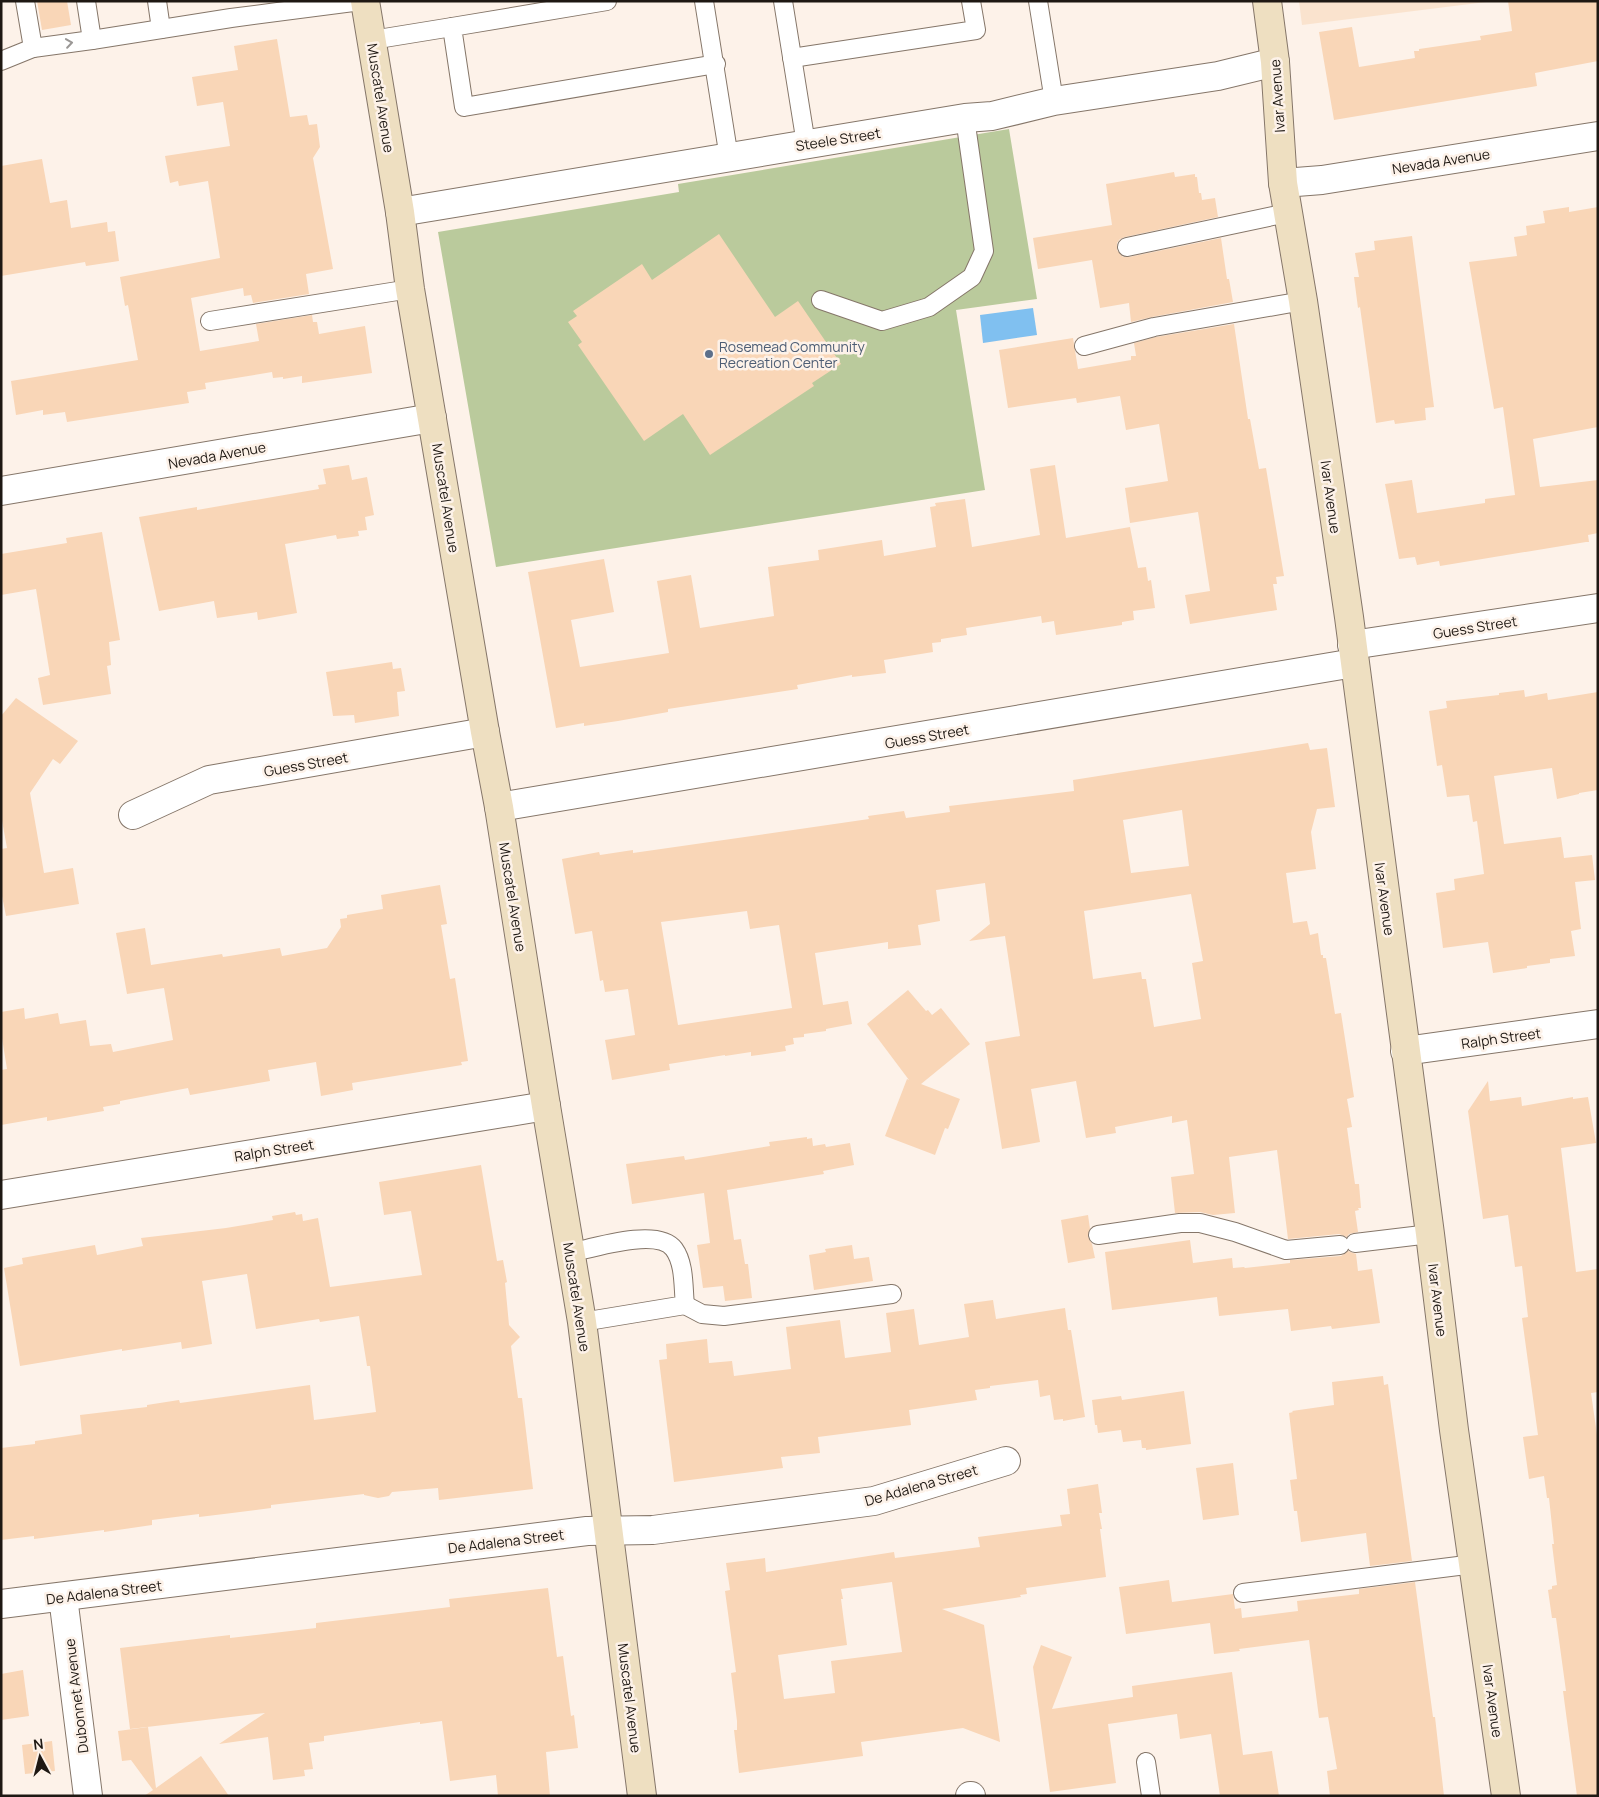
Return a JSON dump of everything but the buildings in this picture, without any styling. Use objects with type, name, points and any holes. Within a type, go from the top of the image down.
[{"type":"street","name":"Muscatel Avenue","points":[[365,1],[400,212],[410,289],[499,808],[582,1322],[642,1796]]},
{"type":"street","name":"Ivar Avenue","points":[[1267,1],[1275,62],[1283,183],[1303,302],[1353,654],[1454,1430],[1506,1796]]},
{"type":"street","name":"Steele Street","points":[[400,212],[965,118],[992,116],[1054,101],[1218,76],[1275,62]]},
{"type":"street","name":"Nevada Avenue","points":[[1283,183],[1322,180],[1598,136]]},
{"type":"street","name":"Nevada Avenue","points":[[1,491],[432,418]]},
{"type":"street","name":"Guess Street","points":[[499,808],[1598,608]]},
{"type":"street","name":"Guess Street","points":[[133,815],[208,780],[485,732]]},
{"type":"street","name":"Ralph Street","points":[[1405,1051],[1598,1024]]},
{"type":"street","name":"Ralph Street","points":[[1,1195],[546,1106]]},
{"type":"street","name":"De Adalena Street","points":[[1,1604],[586,1531],[653,1530],[874,1501],[1006,1461]]},
{"type":"street","name":"Dubonnet Avenue","points":[[63,1597],[88,1796]]},
{"type":"lane","points":[[25,1],[33,48]]},
{"type":"lane","points":[[86,1],[92,40]]},
{"type":"lane","points":[[157,1],[161,29]]},
{"type":"lane","points":[[1,61],[33,48],[161,29],[230,10],[361,1]]},
{"type":"lane","points":[[372,40],[607,1]]},
{"type":"lane","points":[[704,1],[716,64],[729,158]]},
{"type":"lane","points":[[783,1],[806,144]]},
{"type":"lane","points":[[792,58],[976,30],[971,1]]},
{"type":"lane","points":[[1038,1],[1054,101]]},
{"type":"lane","points":[[452,26],[464,107],[716,64]]},
{"type":"lane","points":[[821,300],[882,321],[929,308],[972,277],[984,251],[965,118]]},
{"type":"lane","points":[[1127,247],[1287,213]]},
{"type":"lane","points":[[210,321],[410,289]]},
{"type":"lane","points":[[1084,346],[1154,327],[1303,302]]},
{"type":"lane","points":[[1098,1236],[1180,1223],[1200,1222],[1286,1250],[1430,1234]]},
{"type":"lane","points":[[570,1253],[633,1239],[656,1239],[673,1247],[680,1262],[684,1305]]},
{"type":"lane","points":[[582,1322],[684,1305],[702,1314],[724,1316],[892,1294]]},
{"type":"lane","points":[[1244,1593],[1474,1564]]},
{"type":"lane","points":[[1146,1762],[1151,1796]]},
{"type":"shaded area","points":[[1299,1],[1494,1],[1302,25]]},
{"type":"green space","points":[[1009,129],[1037,299],[956,310],[985,490],[496,567],[438,232],[679,192],[678,184]]},
{"type":"water","points":[[1033,308],[1037,335],[983,343],[980,315]]},
{"type":"place","name":"Rosemead Community Recreation Center","points":[[709,354]]}]
